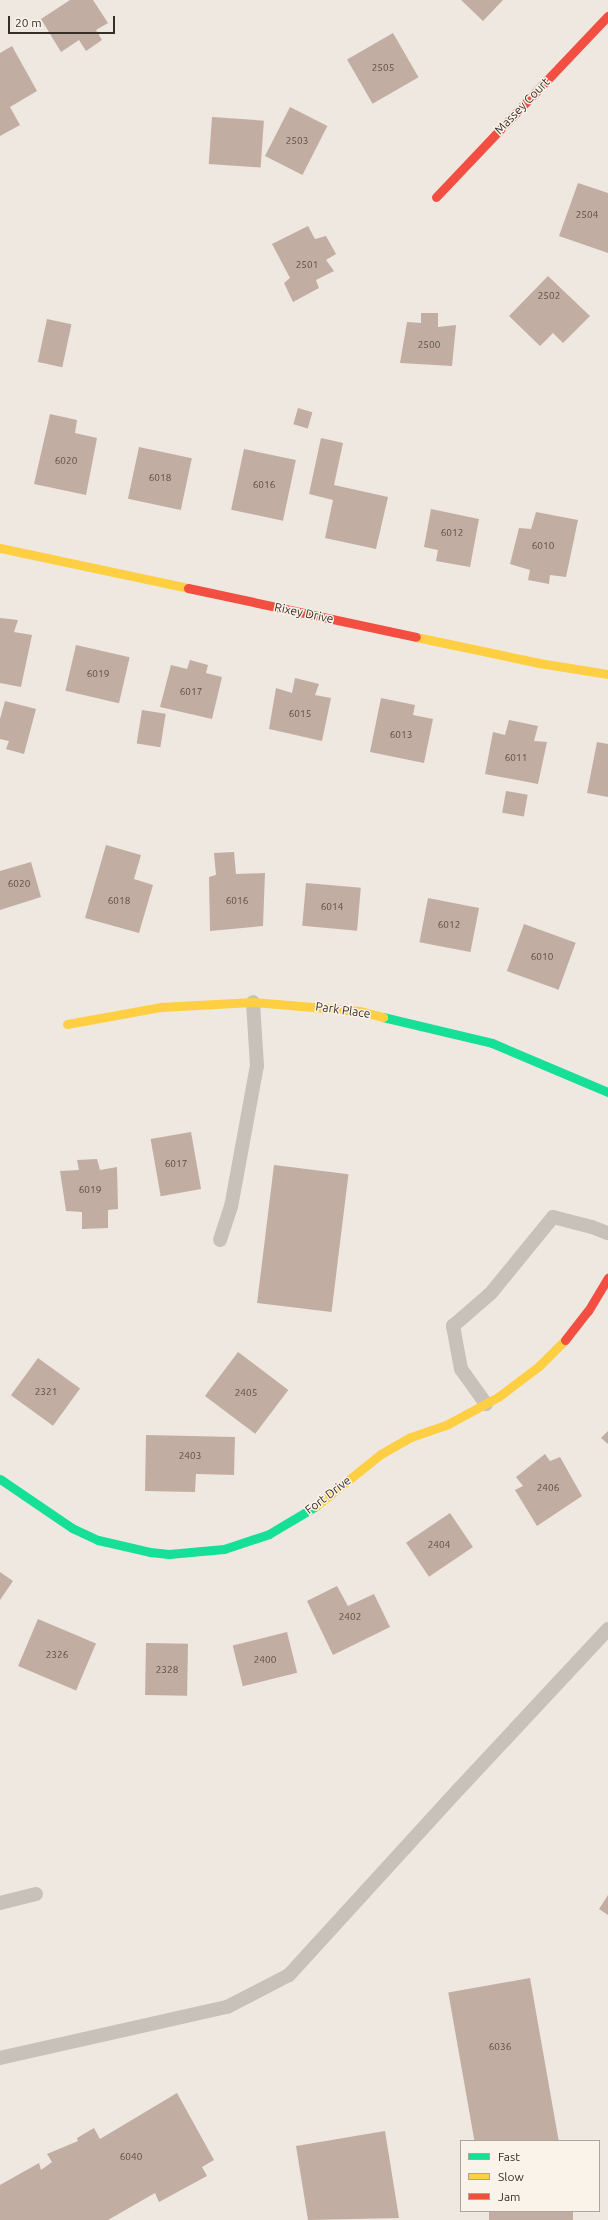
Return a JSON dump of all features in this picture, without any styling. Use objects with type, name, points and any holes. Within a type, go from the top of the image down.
[{"type":"street","name":"Massey Court","points":[[436,197],[608,16]]},
{"type":"street","name":"Rixey Drive","points":[[0,548],[532,661],[608,674]]},
{"type":"street","name":"Park Place","points":[[66,1024],[161,1007],[253,1002],[360,1012],[492,1043],[576,1076],[608,1092]]},
{"type":"street","name":"Fort Drive","points":[[0,1479],[72,1528],[98,1540],[150,1552],[163,1553],[224,1548],[269,1534],[313,1508],[381,1454],[411,1437],[448,1424],[486,1404],[539,1366],[565,1340],[588,1311],[608,1278]]},
{"type":"lane","points":[[220,1240],[231,1207],[257,1066],[253,1002]]},
{"type":"lane","points":[[486,1404],[461,1369],[452,1326],[491,1293],[553,1217],[592,1227],[608,1234]]},
{"type":"lane","points":[[0,2058],[227,2007],[289,1975],[608,1629]]},
{"type":"lane","points":[[0,1903],[36,1894]]},
{"type":"building","points":[[70,0],[93,0],[108,23],[96,30],[102,40],[86,51],[79,40],[61,52],[41,19]]},
{"type":"building","points":[[461,0],[503,0],[483,21]]},
{"type":"building","points":[[393,33],[418,77],[373,104],[347,60]]},
{"type":"building","points":[[12,46],[37,91],[10,107],[20,125],[0,136],[0,53]]},
{"type":"building","points":[[290,107],[327,126],[302,175],[265,156]]},
{"type":"building","points":[[212,117],[264,121],[261,168],[209,164]]},
{"type":"building","points":[[578,183],[608,193],[608,253],[559,236]]},
{"type":"building","points":[[308,226],[315,239],[326,236],[336,254],[326,260],[334,271],[316,280],[319,288],[293,302],[284,283],[290,278],[272,244]]},
{"type":"building","points":[[548,276],[590,316],[563,343],[553,333],[540,346],[509,316]]},
{"type":"building","points":[[421,313],[438,313],[438,327],[456,325],[452,366],[400,363],[407,322],[421,323]]},
{"type":"building","points":[[47,319],[71,324],[62,367],[38,362]]},
{"type":"building","points":[[298,408],[312,412],[308,428],[293,424]]},
{"type":"building","points":[[50,414],[77,420],[75,433],[97,438],[86,495],[34,484]]},
{"type":"building","points":[[321,438],[343,443],[334,485],[388,497],[376,549],[325,538],[333,500],[309,494]]},
{"type":"building","points":[[139,447],[192,458],[181,510],[128,499]]},
{"type":"building","points":[[244,449],[296,460],[283,521],[231,510]]},
{"type":"building","points":[[431,509],[479,519],[470,567],[436,561],[438,550],[424,547]]},
{"type":"building","points":[[536,512],[578,520],[566,577],[550,575],[549,584],[528,580],[530,570],[510,564],[519,528],[531,529]]},
{"type":"building","points":[[0,618],[18,620],[14,632],[32,635],[21,687],[0,683]]},
{"type":"building","points":[[76,645],[130,657],[119,703],[65,691]]},
{"type":"building","points":[[190,660],[208,665],[206,673],[222,677],[212,719],[160,707],[171,665],[187,669]]},
{"type":"building","points":[[295,678],[319,684],[315,695],[331,698],[322,741],[269,729],[276,688],[292,693]]},
{"type":"building","points":[[381,698],[415,705],[413,715],[433,719],[424,763],[370,752]]},
{"type":"building","points":[[5,701],[36,709],[24,754],[6,749],[9,741],[0,739],[0,719]]},
{"type":"building","points":[[142,710],[166,714],[160,747],[137,744]]},
{"type":"building","points":[[509,720],[538,726],[534,741],[547,742],[538,784],[485,774],[493,732],[505,735]]},
{"type":"building","points":[[597,742],[608,744],[608,797],[587,793]]},
{"type":"building","points":[[506,791],[528,795],[524,816],[502,813]]},
{"type":"building","points":[[106,845],[141,855],[134,879],[153,885],[139,933],[85,918]]},
{"type":"building","points":[[234,852],[236,874],[265,873],[263,926],[210,931],[209,877],[216,875],[214,853]]},
{"type":"building","points":[[31,862],[41,897],[0,910],[0,871]]},
{"type":"building","points":[[306,883],[361,888],[357,931],[302,926]]},
{"type":"building","points":[[428,898],[479,908],[470,952],[419,942]]},
{"type":"building","points":[[524,924],[576,943],[559,990],[507,971]]},
{"type":"building","points":[[191,1132],[201,1189],[161,1196],[151,1139]]},
{"type":"building","points":[[97,1159],[100,1170],[117,1167],[118,1209],[108,1210],[108,1228],[82,1229],[82,1212],[66,1211],[60,1171],[79,1170],[77,1160]]},
{"type":"building","points":[[274,1165],[348,1174],[332,1312],[257,1303]]},
{"type":"building","points":[[238,1352],[288,1390],[255,1434],[205,1396]]},
{"type":"building","points":[[38,1358],[80,1389],[53,1426],[11,1395]]},
{"type":"building","points":[[608,1431],[608,1444],[601,1438]]},
{"type":"building","points":[[146,1435],[235,1437],[234,1475],[196,1474],[195,1492],[145,1491]]},
{"type":"building","points":[[545,1454],[550,1461],[560,1457],[582,1496],[537,1526],[515,1490],[523,1486],[516,1477]]},
{"type":"building","points":[[450,1513],[473,1547],[429,1577],[406,1543]]},
{"type":"building","points":[[0,1572],[13,1581],[0,1600]]},
{"type":"building","points":[[337,1586],[348,1606],[374,1594],[390,1627],[333,1655],[307,1601]]},
{"type":"building","points":[[38,1619],[96,1644],[76,1691],[18,1666]]},
{"type":"building","points":[[287,1632],[297,1673],[243,1686],[233,1646]]},
{"type":"building","points":[[146,1643],[188,1644],[187,1696],[145,1695]]},
{"type":"building","points":[[608,1895],[608,1915],[599,1909]]},
{"type":"building","points":[[530,1978],[559,2140],[474,2140],[448,1992]]},
{"type":"building","points":[[177,2093],[214,2160],[202,2167],[207,2176],[159,2202],[155,2193],[108,2220],[0,2220],[0,2185],[39,2163],[41,2170],[52,2162],[47,2154],[78,2141],[77,2138],[94,2128],[100,2139]]},
{"type":"building","points":[[385,2131],[399,2218],[308,2220],[296,2146]]},
{"type":"building","points":[[489,2212],[573,2212],[573,2220],[489,2220]]},
{"type":"traffic: fast","points":[[383,1017],[492,1043],[608,1092]]},
{"type":"traffic: fast","points":[[0,1479],[72,1528],[98,1540],[150,1552],[169,1554],[224,1549],[269,1534],[316,1506]]},
{"type":"traffic: slow","points":[[0,548],[188,588]]},
{"type":"traffic: slow","points":[[416,637],[539,663],[608,674]]},
{"type":"traffic: slow","points":[[67,1024],[161,1007],[253,1002],[360,1011],[383,1017]]},
{"type":"traffic: slow","points":[[316,1506],[381,1454],[411,1437],[448,1424],[498,1397],[539,1366],[565,1340]]},
{"type":"traffic: jam","points":[[436,197],[608,16]]},
{"type":"traffic: jam","points":[[188,588],[416,637]]},
{"type":"traffic: jam","points":[[565,1340],[588,1311],[608,1278]]}]
